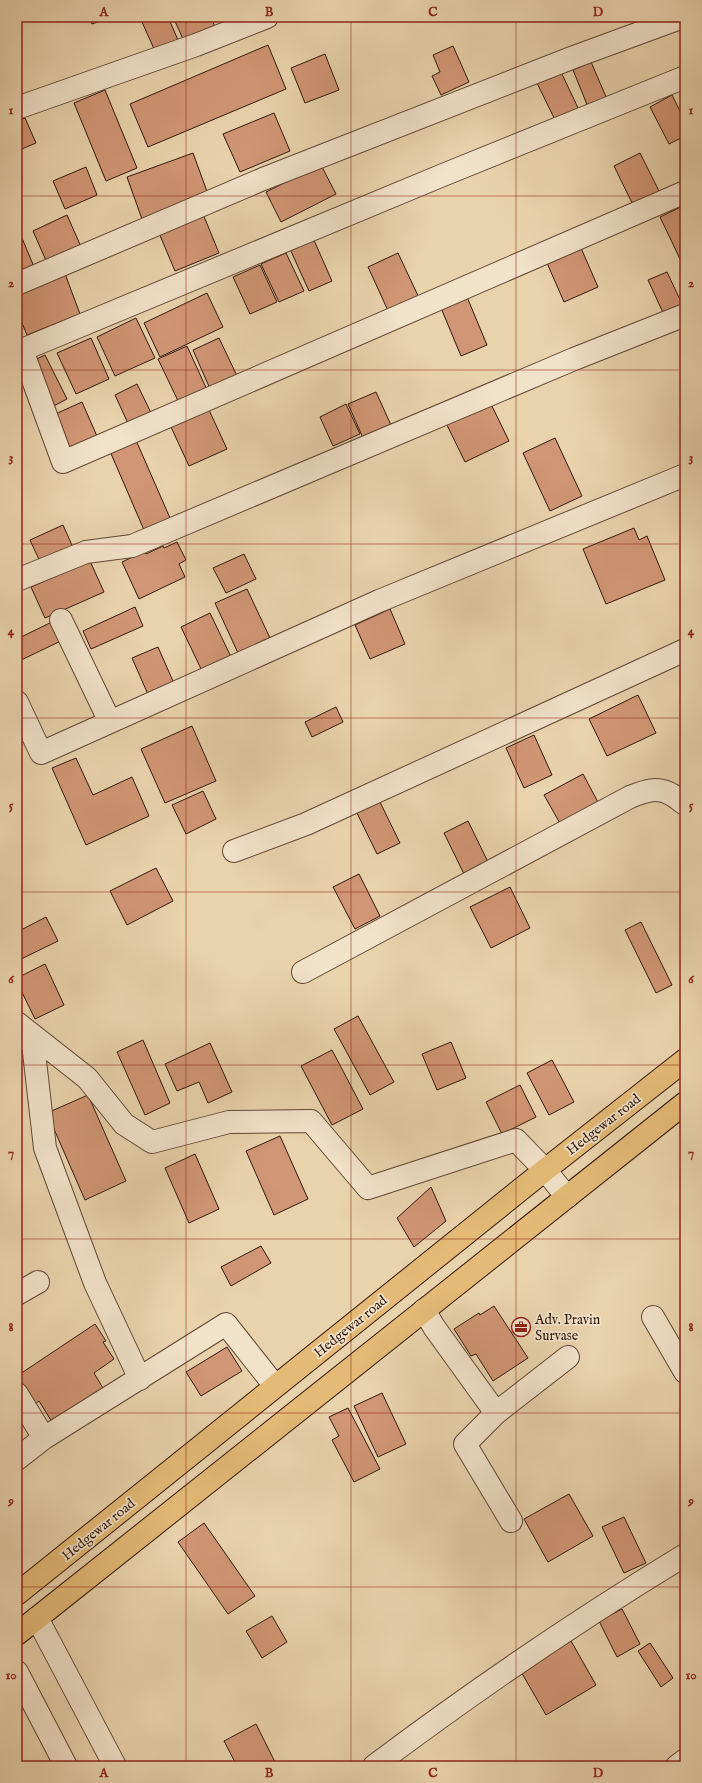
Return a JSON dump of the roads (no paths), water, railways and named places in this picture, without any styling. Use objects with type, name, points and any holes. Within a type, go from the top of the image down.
[{"type":"main road","name":"Hedgewar road","points":[[17,1594],[545,1170],[685,1060]]},
{"type":"main road","points":[[17,1634],[685,1103]]},
{"type":"street","points":[[17,108],[196,45],[267,17]]},
{"type":"street","points":[[17,284],[263,179],[574,57],[683,17]]},
{"type":"street","points":[[685,77],[443,175],[22,350],[63,462],[685,192]]},
{"type":"street","points":[[17,580],[86,552],[132,546],[545,371],[685,315]]},
{"type":"street","points":[[17,702],[41,753],[379,601],[685,475]]},
{"type":"street","points":[[61,620],[110,722]]},
{"type":"street","points":[[234,851],[306,824],[685,650]]},
{"type":"street","points":[[303,972],[630,797],[645,791],[658,789],[672,795],[685,804]]},
{"type":"street","points":[[22,1033],[86,1078],[124,1124],[152,1142],[230,1122],[311,1121],[368,1188],[516,1140],[545,1170],[567,1197]]},
{"type":"street","points":[[22,1033],[45,1148],[95,1284],[140,1378]]},
{"type":"street","points":[[17,1294],[38,1282]]},
{"type":"street","points":[[424,1310],[434,1327],[496,1413]]},
{"type":"street","points":[[653,1317],[685,1372]]},
{"type":"street","points":[[17,1459],[44,1438],[226,1324],[275,1386]]},
{"type":"street","points":[[511,1521],[466,1444],[496,1413],[568,1357]]},
{"type":"street","points":[[17,1394],[44,1438]]},
{"type":"street","points":[[374,1766],[451,1708],[623,1593],[685,1555]]},
{"type":"street","points":[[37,1618],[115,1766]]},
{"type":"street","points":[[17,1672],[66,1766]]},
{"type":"street","points":[[677,1766],[685,1760]]},
{"type":"place","name":"Adv. Pravin Survase","points":[[521,1327]]}]
